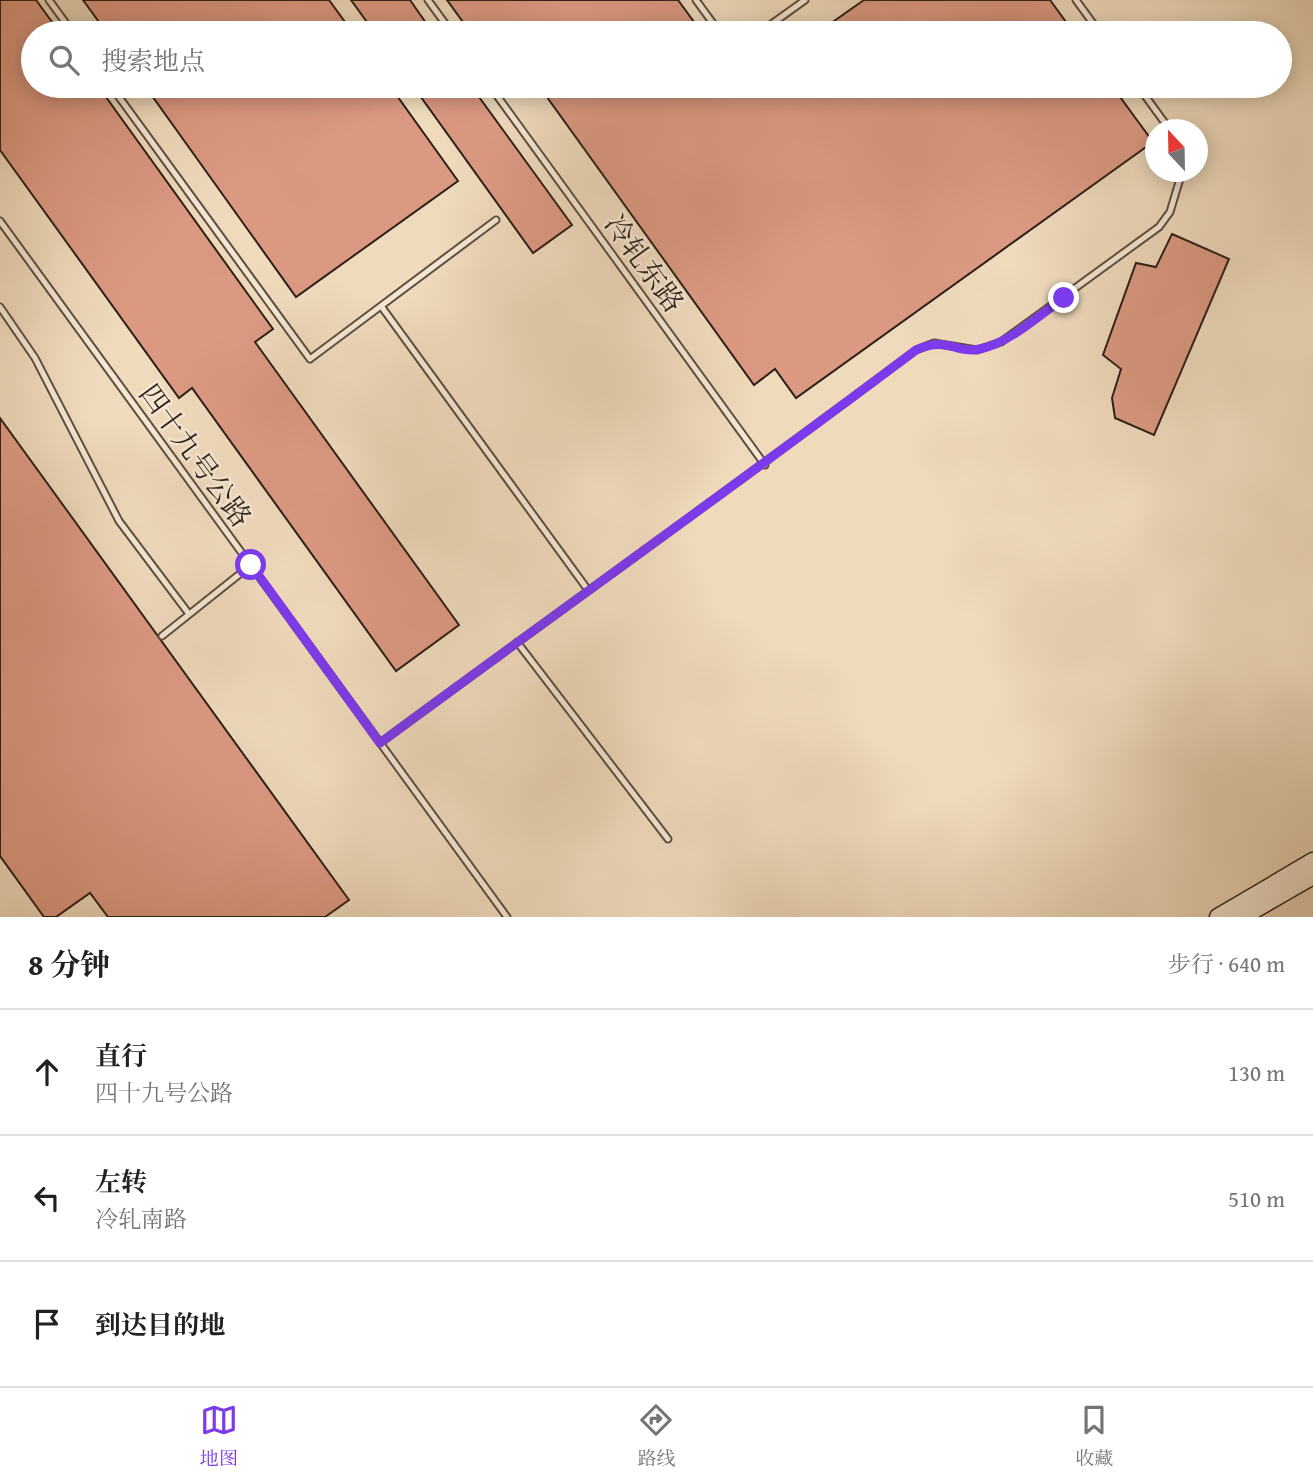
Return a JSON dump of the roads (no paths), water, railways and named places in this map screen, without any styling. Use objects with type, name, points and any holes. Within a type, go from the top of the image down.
[{"type":"main road","points":[[1218,917],[1313,861]]},
{"type":"main road","points":[[1242,917],[1313,876]]},
{"type":"lane","points":[[49,0],[64,21]]},
{"type":"lane","points":[[428,0],[443,21]]},
{"type":"lane","points":[[696,0],[711,21]]},
{"type":"lane","points":[[776,21],[805,0]]},
{"type":"lane","points":[[1076,0],[1091,21]]},
{"type":"lane","points":[[120,98],[310,359],[496,220]]},
{"type":"lane","name":"冷轧东路","points":[[500,98],[765,465]]},
{"type":"lane","points":[[1147,98],[1162,119]]},
{"type":"lane","points":[[380,743],[588,590],[765,465],[916,350],[934,342],[977,350],[1001,342],[1064,298],[1159,227],[1170,212],[1179,182]]},
{"type":"lane","name":"四十九号公路","points":[[0,221],[507,917]]},
{"type":"lane","points":[[381,306],[588,590]]},
{"type":"lane","points":[[0,307],[35,358],[120,521],[189,614]]},
{"type":"lane","points":[[162,636],[251,565]]},
{"type":"lane","points":[[517,642],[668,839]]}]
